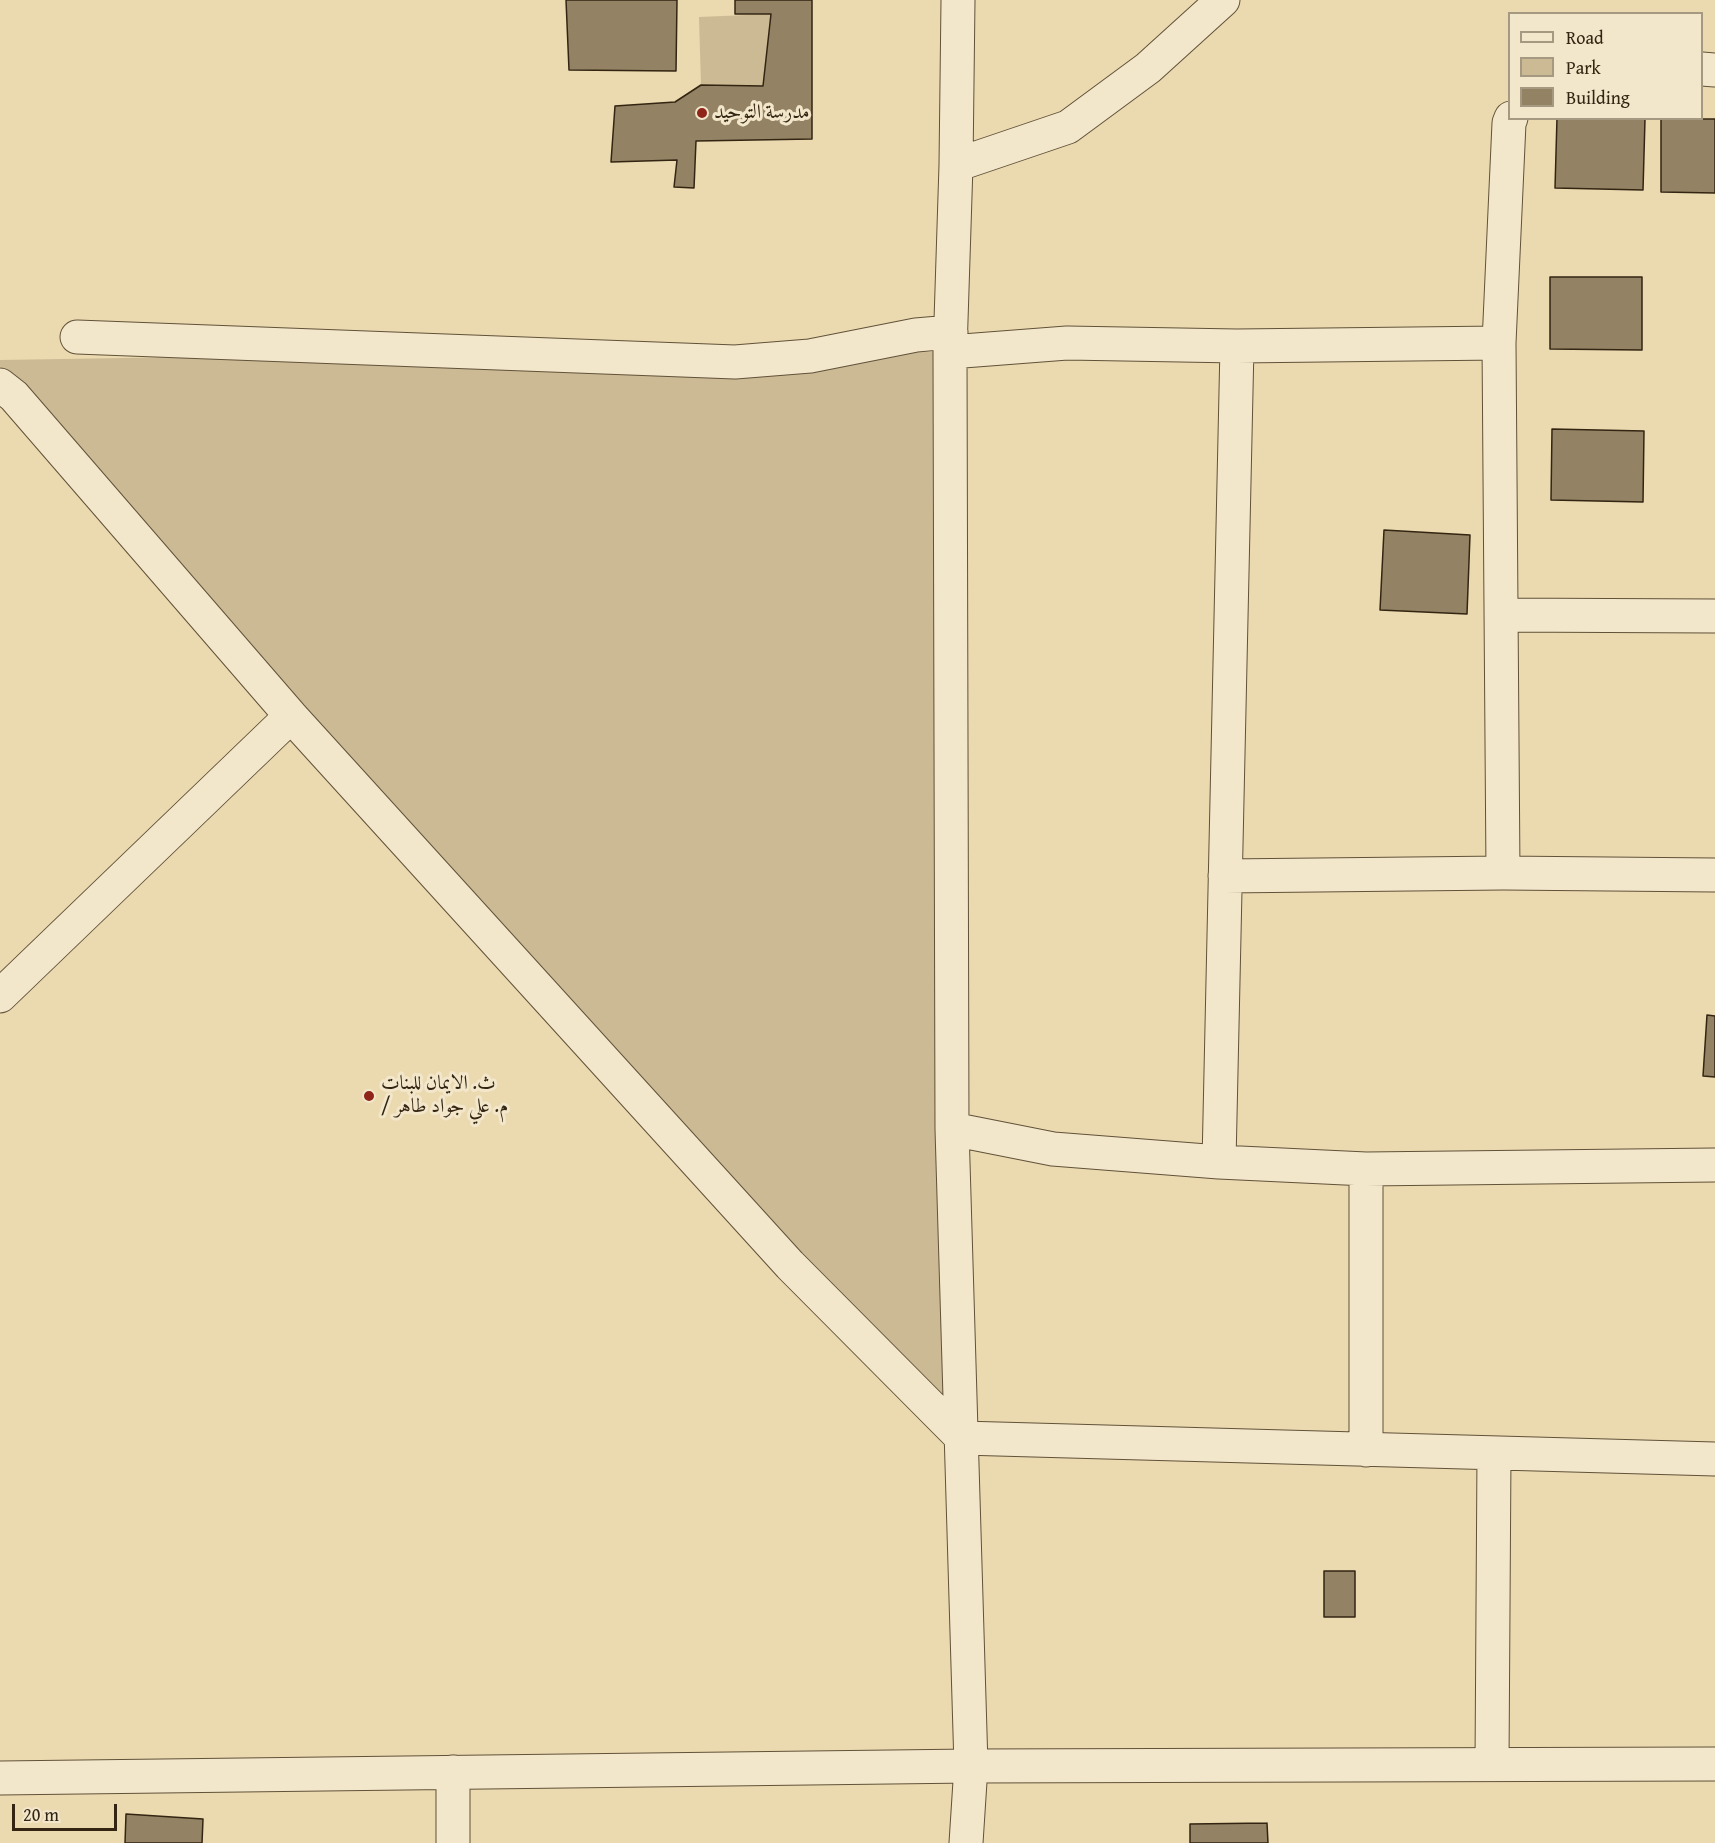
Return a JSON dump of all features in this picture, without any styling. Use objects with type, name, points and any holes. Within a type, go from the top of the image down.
[{"type":"street","points":[[958,0],[951,342],[952,1129],[971,1766],[966,1843]]},
{"type":"street","points":[[956,165],[1068,127],[1148,68],[1223,0]]},
{"type":"street","points":[[1503,873],[1499,343],[1510,120]]},
{"type":"street","points":[[77,336],[735,363],[810,356],[916,335],[951,342],[1237,346],[1499,343]]},
{"type":"street","points":[[1219,1162],[1237,346]]},
{"type":"street","points":[[0,384],[14,396],[291,716],[790,1265],[962,1438],[1715,1458]]},
{"type":"street","points":[[1501,615],[1715,616]]},
{"type":"street","points":[[0,996],[291,716]]},
{"type":"street","points":[[1225,876],[1503,873],[1715,875]]},
{"type":"street","points":[[952,1129],[1053,1149],[1219,1162],[1366,1169],[1715,1165]]},
{"type":"street","points":[[1366,1169],[1366,1450]]},
{"type":"street","points":[[1492,1764],[1494,1453]]},
{"type":"street","points":[[0,1778],[971,1766],[1715,1764]]},
{"type":"street","points":[[453,1772],[453,1843]]},
{"type":"green space","points":[[771,14],[763,86],[701,85],[699,17]]},
{"type":"green space","points":[[950,352],[962,1438],[14,396],[0,366],[0,360],[374,354]]},
{"type":"building","points":[[566,0],[677,0],[676,71],[569,70]]},
{"type":"building","points":[[735,0],[812,0],[812,139],[696,141],[694,188],[674,187],[677,160],[611,162],[615,106],[675,102],[701,85],[763,86],[771,14],[735,14]]},
{"type":"building","points":[[1715,119],[1715,193],[1661,192],[1661,120]]},
{"type":"building","points":[[1557,120],[1645,120],[1643,190],[1555,188]]},
{"type":"building","points":[[1550,277],[1642,277],[1642,350],[1550,349]]},
{"type":"building","points":[[1552,429],[1644,431],[1643,502],[1551,500]]},
{"type":"building","points":[[1384,530],[1470,535],[1467,614],[1380,610]]},
{"type":"building","points":[[1707,1015],[1715,1016],[1715,1077],[1703,1076]]},
{"type":"building","points":[[1324,1571],[1355,1571],[1355,1617],[1324,1617]]},
{"type":"building","points":[[126,1814],[203,1819],[202,1843],[125,1843]]},
{"type":"building","points":[[1267,1823],[1268,1843],[1190,1843],[1190,1824]]},
{"type":"place","name":"مدرسة التوحيد","points":[[702,113]]},
{"type":"place","name":"ث. الايمان للبنات / م. علي جواد طاهر","points":[[369,1096]]}]
